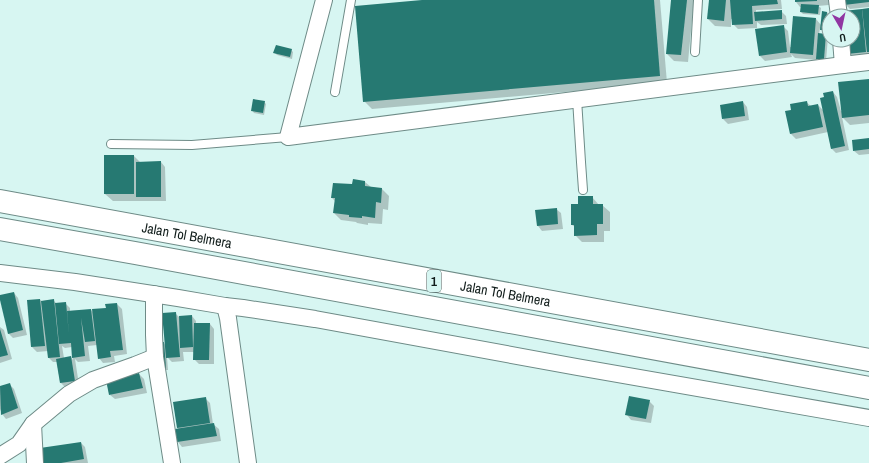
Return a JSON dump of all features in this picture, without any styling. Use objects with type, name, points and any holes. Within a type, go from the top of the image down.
[{"type":"highway","name":"Jalan Tol Belmera","points":[[0,201],[869,360]]},
{"type":"highway","name":"Jalan Tol Belmera","points":[[0,229],[869,388]]},
{"type":"street","points":[[324,0],[288,137],[869,62]]},
{"type":"street","points":[[842,48],[843,65]]},
{"type":"street","points":[[0,273],[75,282],[315,319],[869,418]]},
{"type":"street","points":[[154,294],[155,357],[172,463]]},
{"type":"street","points":[[225,306],[228,318],[248,463]]},
{"type":"street","points":[[0,456],[19,444],[33,424],[70,394],[93,380],[155,357]]},
{"type":"street","points":[[33,424],[36,463]]},
{"type":"lane","points":[[335,92],[351,0]]},
{"type":"lane","points":[[695,52],[698,0]]},
{"type":"lane","points":[[577,99],[583,190]]},
{"type":"lane","points":[[111,144],[192,145],[288,137]]},
{"type":"building","points":[[422,0],[654,0],[660,76],[363,102],[355,6]]},
{"type":"building","points":[[671,0],[687,0],[681,55],[666,54]]},
{"type":"building","points":[[709,0],[726,0],[724,21],[707,19]]},
{"type":"building","points":[[730,0],[777,0],[778,4],[752,6],[753,24],[732,25]]},
{"type":"building","points":[[795,0],[817,0],[817,1],[795,2]]},
{"type":"building","points":[[843,0],[869,0],[869,2],[844,5]]},
{"type":"building","points":[[801,4],[819,5],[818,14],[800,12]]},
{"type":"building","points":[[869,8],[869,52],[867,52],[862,9]]},
{"type":"building","points":[[861,9],[866,52],[847,54],[847,48],[861,48]]},
{"type":"building","points":[[782,10],[782,19],[755,21],[754,12]]},
{"type":"building","points":[[793,16],[816,18],[813,55],[790,53]]},
{"type":"building","points":[[784,25],[787,52],[759,56],[755,29]]},
{"type":"building","points":[[818,33],[821,33],[821,48],[825,48],[824,59],[816,59]]},
{"type":"building","points":[[276,45],[292,49],[290,57],[273,53]]},
{"type":"building","points":[[869,79],[869,115],[842,118],[838,82]]},
{"type":"building","points":[[833,91],[845,146],[831,149],[820,98],[824,97],[823,93]]},
{"type":"building","points":[[253,99],[265,101],[263,113],[251,111]]},
{"type":"building","points":[[743,101],[745,116],[722,119],[720,105]]},
{"type":"building","points":[[807,101],[808,106],[818,104],[823,127],[790,134],[785,111],[791,110],[790,104]]},
{"type":"building","points":[[869,138],[869,149],[853,151],[852,140]]},
{"type":"building","points":[[104,155],[134,155],[134,194],[104,194]]},
{"type":"building","points":[[161,161],[161,197],[136,197],[136,162]]},
{"type":"building","points":[[353,179],[365,181],[365,186],[382,188],[381,203],[376,202],[375,218],[362,216],[362,218],[349,217],[349,215],[333,213],[335,198],[331,198],[333,183],[352,184]]},
{"type":"building","points":[[578,196],[593,196],[593,204],[603,204],[603,224],[597,224],[597,235],[574,236],[574,225],[571,225],[571,204],[578,204]]},
{"type":"building","points":[[557,208],[558,224],[537,226],[535,210]]},
{"type":"building","points":[[14,292],[23,330],[8,334],[0,295]]},
{"type":"building","points":[[40,299],[45,346],[31,347],[27,300]]},
{"type":"building","points":[[54,299],[60,357],[48,358],[41,301]]},
{"type":"building","points":[[66,302],[69,335],[67,311],[91,309],[95,341],[85,342],[81,318],[85,356],[72,358],[71,343],[59,344],[55,303]]},
{"type":"building","points":[[117,303],[123,350],[110,351],[111,357],[98,359],[92,309],[106,308],[105,304]]},
{"type":"building","points":[[176,312],[180,357],[166,358],[162,313]]},
{"type":"building","points":[[192,315],[193,347],[180,348],[179,316]]},
{"type":"building","points":[[194,323],[210,323],[209,360],[193,360]]},
{"type":"building","points":[[0,329],[8,355],[0,357]]},
{"type":"building","points":[[164,342],[166,368],[157,369],[155,343]]},
{"type":"building","points":[[71,356],[75,381],[60,383],[56,359]]},
{"type":"building","points":[[139,373],[143,388],[109,395],[106,380]]},
{"type":"building","points":[[10,383],[18,408],[1,415],[0,386]]},
{"type":"building","points":[[629,396],[650,400],[646,419],[625,415]]},
{"type":"building","points":[[206,397],[210,423],[177,428],[173,402]]},
{"type":"building","points":[[214,423],[217,436],[177,442],[175,429]]},
{"type":"building","points":[[81,442],[84,459],[61,463],[42,463],[40,448]]}]
